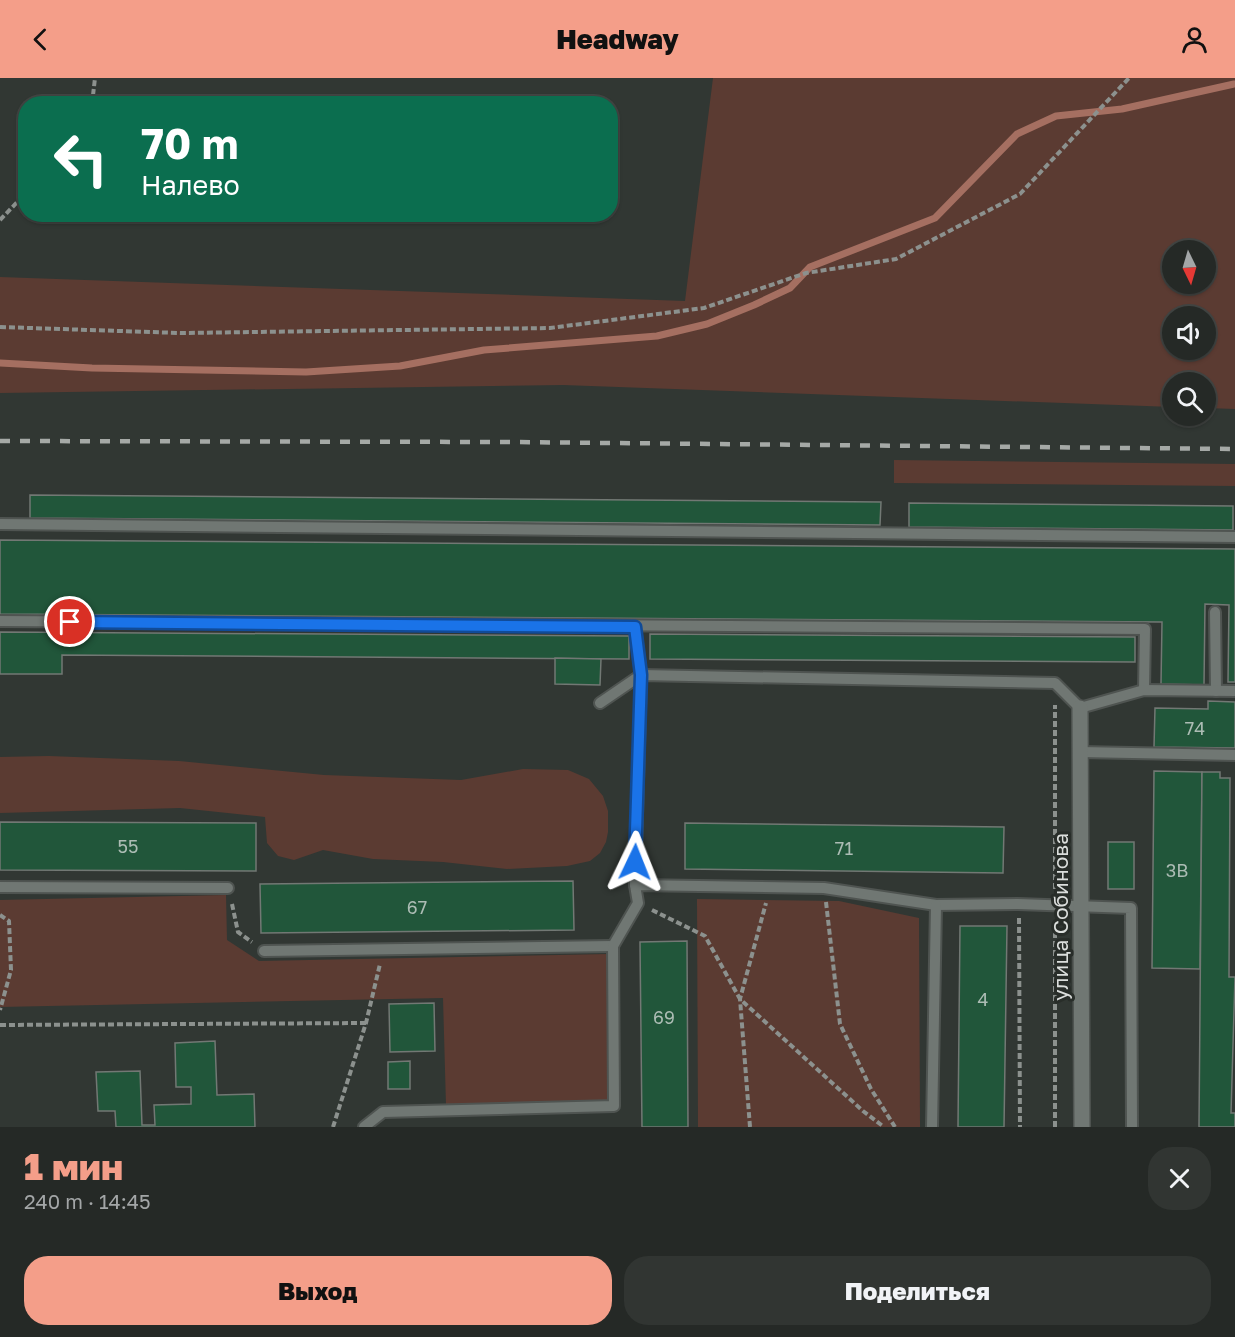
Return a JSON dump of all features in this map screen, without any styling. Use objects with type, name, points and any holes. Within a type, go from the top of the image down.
[{"type":"street","name":"улица Собинова","points":[[1080,708],[1082,1127]]},
{"type":"lane","points":[[0,524],[1235,537]]},
{"type":"lane","points":[[1215,612],[1216,691]]},
{"type":"lane","points":[[0,621],[1144,629],[1144,690]]},
{"type":"lane","points":[[364,1127],[383,1112],[614,1106],[613,946],[638,903],[635,885],[641,675],[635,627]]},
{"type":"lane","points":[[600,703],[641,675],[1056,683],[1080,708],[1144,690],[1235,691]]},
{"type":"lane","points":[[1080,752],[1235,755]]},
{"type":"lane","points":[[635,885],[824,888],[936,905],[1018,904],[1131,908],[1132,1127]]},
{"type":"lane","points":[[0,887],[228,888]]},
{"type":"lane","points":[[932,1127],[936,905]]},
{"type":"lane","points":[[264,951],[613,946]]},
{"type":"path","points":[[93,96],[95,78]]},
{"type":"path","points":[[0,327],[180,333],[550,328],[704,308],[806,273],[896,259],[1020,194],[1129,78]]},
{"type":"path","points":[[0,220],[18,201]]},
{"type":"path","points":[[228,888],[238,932],[264,951]]},
{"type":"path","points":[[750,1127],[740,999],[770,888]]},
{"type":"path","points":[[824,888],[840,1024],[871,1089],[895,1127]]},
{"type":"path","points":[[638,903],[705,936],[740,999],[884,1127]]},
{"type":"path","points":[[1018,904],[1020,1127]]},
{"type":"path","points":[[0,915],[9,921],[11,970],[0,1010]]},
{"type":"path","points":[[333,1127],[366,1023],[383,951]]},
{"type":"path","points":[[0,1025],[366,1023]]},
{"type":"shaded area","points":[[713,78],[1235,78],[1235,409],[1216,408],[1216,372],[1162,372],[1162,407],[563,385],[0,393],[0,277],[685,301]]},
{"type":"shaded area","points":[[894,460],[1235,464],[1235,486],[894,483]]},
{"type":"shaded area","points":[[49,756],[179,761],[324,775],[461,780],[523,769],[568,770],[589,779],[603,796],[608,811],[608,832],[600,853],[590,861],[567,866],[507,869],[443,862],[373,859],[323,850],[294,860],[278,856],[267,843],[265,817],[180,808],[0,813],[0,757]]},
{"type":"shaded area","points":[[226,895],[227,940],[259,961],[608,954],[611,1101],[446,1105],[443,998],[0,1007],[0,900]]},
{"type":"shaded area","points":[[697,899],[839,901],[919,918],[920,1127],[698,1127]]},
{"type":"building","points":[[30,495],[881,502],[880,525],[30,518]]},
{"type":"building","points":[[909,503],[1233,506],[1233,530],[909,527]]},
{"type":"building","points":[[0,540],[1235,549],[1235,682],[1228,682],[1229,605],[1205,604],[1204,685],[1161,684],[1162,622],[0,614]]},
{"type":"building","points":[[0,632],[629,636],[629,659],[62,655],[62,674],[0,674]]},
{"type":"building","points":[[650,634],[1135,637],[1135,662],[650,659]]},
{"type":"building","points":[[555,658],[601,659],[600,685],[555,684]]},
{"type":"building","points":[[1208,701],[1235,702],[1235,748],[1154,747],[1155,708],[1208,709]]},
{"type":"building","points":[[1154,771],[1202,772],[1200,969],[1152,968]]},
{"type":"building","points":[[1202,772],[1220,772],[1220,778],[1230,778],[1229,977],[1235,977],[1231,1113],[1235,1113],[1235,1127],[1199,1127]]},
{"type":"building","points":[[0,822],[256,823],[256,871],[0,870]]},
{"type":"building","points":[[685,823],[1004,827],[1003,873],[685,869]]},
{"type":"building","points":[[1108,842],[1134,842],[1134,889],[1108,889]]},
{"type":"building","points":[[573,881],[574,930],[261,933],[260,884]]},
{"type":"building","points":[[960,926],[1007,926],[1004,1127],[958,1127]]},
{"type":"building","points":[[687,941],[688,1127],[642,1127],[640,942]]},
{"type":"building","points":[[434,1003],[435,1051],[390,1052],[389,1004]]},
{"type":"building","points":[[215,1041],[217,1095],[254,1094],[255,1127],[116,1127],[115,1111],[98,1111],[96,1072],[140,1071],[142,1125],[155,1125],[154,1105],[191,1104],[191,1087],[176,1087],[175,1043]]},
{"type":"building","points":[[410,1061],[410,1089],[388,1089],[388,1062]]},
{"type":"waterway","points":[[0,363],[92,368],[306,372],[400,366],[484,350],[657,336],[707,324],[754,305],[790,288],[810,267],[935,218],[1017,134],[1056,116],[1122,109],[1234,84]]},
{"type":"railway","points":[[0,441],[508,442],[1235,449]]},
{"type":"route","points":[[70,622],[635,627],[641,675],[635,862]]}]
